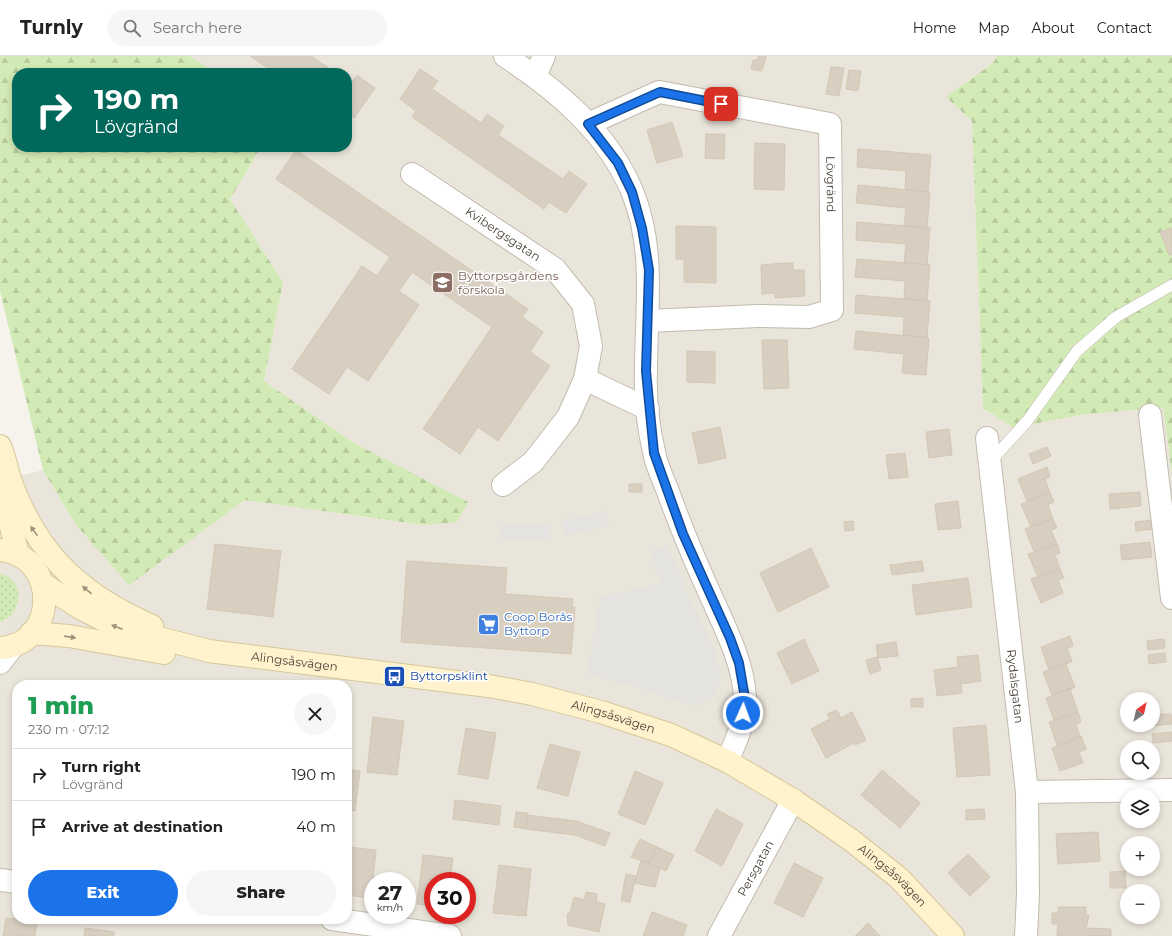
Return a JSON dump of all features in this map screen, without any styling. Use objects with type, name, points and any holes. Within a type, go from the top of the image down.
[{"type":"main road","name":"Alingsåsvägen","points":[[0,446],[13,489],[29,524],[57,563],[90,593],[114,608],[192,641],[209,651]]},
{"type":"main road","points":[[0,482],[9,552],[29,562],[38,572],[43,584],[45,597],[44,611],[39,623],[15,642]]},
{"type":"main road","name":"Alingsåsvägen","points":[[43,584],[80,608],[117,627],[209,651],[489,686],[532,694],[601,712],[671,734],[727,761],[818,816],[899,878],[953,936]]},
{"type":"main road","name":"Alingsåsvägen","points":[[15,642],[69,636],[178,655],[209,651]]},
{"type":"street","points":[[505,56],[535,76],[588,124],[618,163],[632,192],[642,228],[649,270],[646,371],[648,409],[654,453],[680,527],[739,663],[745,698],[736,740],[727,761]]},
{"type":"street","points":[[535,76],[544,56]]},
{"type":"street","name":"Lövgränd","points":[[588,124],[660,92],[830,124],[832,310],[809,317],[758,316],[648,321]]},
{"type":"street","name":"Kvibergsgatan","points":[[412,174],[555,269],[583,304],[590,346],[585,379],[568,417],[533,462],[503,485]]},
{"type":"street","points":[[585,379],[648,409]]},
{"type":"street","points":[[1150,415],[1172,598]]},
{"type":"street","name":"Rydalsgatan","points":[[986,438],[990,462],[1027,792],[1028,894],[1026,936]]},
{"type":"street","points":[[0,663],[15,642]]},
{"type":"street","points":[[1027,792],[1172,790]]},
{"type":"street","name":"Persgatan","points":[[719,936],[793,800]]},
{"type":"street","points":[[0,880],[12,881]]},
{"type":"street","points":[[352,922],[450,936]]},
{"type":"lane","points":[[990,462],[1028,420],[1077,351],[1116,317],[1172,285]]},
{"type":"shaded area","points":[[189,56],[997,56],[993,63],[946,97],[972,121],[983,408],[1014,428],[1080,415],[1163,407],[1172,473],[1172,936],[0,936],[0,481],[43,470],[76,525],[129,584],[245,500],[423,525],[468,503],[354,443],[264,381],[283,282],[230,199],[258,152],[352,152],[352,68],[208,68]]},
{"type":"shaded area","points":[[605,511],[609,525],[564,536],[561,521]]},
{"type":"shaded area","points":[[550,524],[550,539],[500,541],[500,525]]},
{"type":"shaded area","points":[[666,545],[716,655],[721,673],[719,684],[714,694],[708,701],[696,706],[630,685],[587,675],[600,597],[662,583],[649,551]]},
{"type":"green space","points":[[0,56],[189,56],[208,68],[12,68],[12,152],[258,152],[230,199],[283,282],[264,381],[354,443],[468,502],[457,522],[423,525],[245,500],[129,585],[76,525],[43,470],[0,291]]},
{"type":"green space","points":[[997,56],[1172,56],[1172,473],[1163,407],[1080,415],[1014,428],[983,408],[972,121],[946,97],[993,63]]},
{"type":"green space","points":[[0,574],[8,577],[14,583],[18,597],[17,605],[13,612],[8,618],[0,622]]},
{"type":"building","points":[[250,56],[311,56],[329,68],[268,68]]},
{"type":"building","points":[[758,56],[766,56],[762,71],[751,69],[753,60],[758,60]]},
{"type":"building","points":[[831,67],[844,68],[839,96],[826,94]]},
{"type":"building","points":[[420,69],[438,81],[432,89],[481,123],[487,114],[504,126],[498,135],[563,179],[569,171],[587,184],[566,213],[549,202],[544,209],[412,117],[416,111],[400,99]]},
{"type":"building","points":[[849,70],[861,71],[858,91],[846,89]]},
{"type":"building","points":[[357,75],[375,88],[354,118],[352,117],[352,82]]},
{"type":"building","points":[[672,122],[683,156],[657,163],[647,130]]},
{"type":"building","points":[[706,134],[725,134],[724,159],[705,158]]},
{"type":"building","points":[[755,143],[785,144],[784,190],[754,189]]},
{"type":"building","points":[[858,149],[931,155],[928,192],[905,190],[906,171],[857,167]]},
{"type":"building","points":[[295,152],[299,152],[528,309],[522,317],[543,332],[530,352],[550,366],[498,441],[478,427],[460,454],[423,429],[492,327],[412,272],[399,291],[419,305],[368,381],[347,367],[329,394],[292,369],[362,266],[377,276],[390,257],[276,179]]},
{"type":"building","points":[[858,185],[930,192],[927,228],[904,226],[906,208],[856,203]]},
{"type":"building","points":[[857,222],[930,228],[927,265],[904,263],[906,244],[856,240]]},
{"type":"building","points":[[676,226],[716,227],[716,283],[684,282],[684,259],[676,259]]},
{"type":"building","points":[[1172,228],[1172,255],[1169,255],[1160,232]]},
{"type":"building","points":[[857,259],[930,265],[927,301],[904,299],[905,281],[855,277]]},
{"type":"building","points":[[793,263],[793,270],[804,270],[805,296],[775,298],[775,293],[762,294],[761,265]]},
{"type":"building","points":[[856,295],[930,301],[927,337],[903,335],[904,317],[855,313]]},
{"type":"building","points":[[856,331],[929,338],[926,375],[902,373],[904,354],[854,349]]},
{"type":"building","points":[[762,340],[787,340],[789,388],[764,389]]},
{"type":"building","points":[[687,351],[715,352],[715,383],[687,382]]},
{"type":"building","points":[[720,427],[726,458],[699,464],[692,433]]},
{"type":"building","points":[[949,429],[952,455],[929,458],[926,432]]},
{"type":"building","points":[[1047,447],[1051,456],[1033,464],[1029,454]]},
{"type":"building","points":[[905,453],[908,477],[889,479],[886,455]]},
{"type":"building","points":[[1047,467],[1050,477],[1045,479],[1050,493],[1027,501],[1018,479]]},
{"type":"building","points":[[629,484],[642,484],[642,492],[629,492]]},
{"type":"building","points":[[1140,492],[1141,506],[1110,509],[1109,494]]},
{"type":"building","points":[[1050,493],[1054,502],[1048,505],[1053,519],[1031,527],[1021,504]]},
{"type":"building","points":[[958,501],[961,528],[938,530],[935,504]]},
{"type":"building","points":[[1053,519],[1057,528],[1051,530],[1057,544],[1034,552],[1025,529]]},
{"type":"building","points":[[1152,520],[1153,529],[1136,531],[1135,522]]},
{"type":"building","points":[[853,521],[854,530],[845,531],[844,522]]},
{"type":"building","points":[[1150,542],[1152,557],[1122,560],[1120,545]]},
{"type":"building","points":[[215,544],[281,551],[273,617],[207,609]]},
{"type":"building","points":[[1057,544],[1060,553],[1055,555],[1060,569],[1038,577],[1028,554]]},
{"type":"building","points":[[811,548],[829,587],[778,612],[760,573]]},
{"type":"building","name":"Coop Borås Byttorp","points":[[407,561],[507,568],[505,594],[573,599],[572,607],[575,607],[571,654],[401,642]]},
{"type":"building","points":[[922,561],[924,571],[892,575],[890,565]]},
{"type":"building","points":[[1060,569],[1064,578],[1058,580],[1063,593],[1041,603],[1031,579]]},
{"type":"building","points":[[968,578],[972,607],[916,615],[912,585]]},
{"type":"building","points":[[1070,636],[1073,646],[1067,648],[1072,661],[1049,670],[1041,647]]},
{"type":"building","points":[[804,639],[819,671],[792,684],[777,653]]},
{"type":"building","points":[[1164,639],[1165,648],[1148,650],[1147,641]]},
{"type":"building","points":[[896,642],[898,656],[878,658],[876,645]]},
{"type":"building","points":[[1165,653],[1166,662],[1149,664],[1148,655]]},
{"type":"building","points":[[978,655],[981,681],[961,684],[962,693],[937,696],[934,670],[958,667],[957,657]]},
{"type":"building","points":[[877,657],[881,670],[870,674],[866,660]]},
{"type":"building","points":[[1072,661],[1066,664],[1075,687],[1052,695],[1043,672]]},
{"type":"building","points":[[1075,687],[1070,690],[1078,712],[1054,720],[1046,698]]},
{"type":"building","points":[[923,698],[923,707],[911,707],[911,699]]},
{"type":"building","points":[[837,710],[841,718],[852,712],[866,740],[855,745],[854,743],[826,758],[811,729],[830,719],[827,714]]},
{"type":"building","points":[[1078,712],[1081,722],[1076,724],[1080,737],[1057,745],[1049,722]]},
{"type":"building","points":[[1171,714],[1172,724],[1160,725],[1160,715]]},
{"type":"building","points":[[373,717],[404,721],[397,775],[367,772]]},
{"type":"building","points":[[986,725],[990,775],[957,777],[953,728]]},
{"type":"building","points":[[466,728],[496,733],[488,779],[458,774]]},
{"type":"building","points":[[1172,732],[1172,741],[1160,742],[1160,740],[1153,740],[1152,734]]},
{"type":"building","points":[[1081,736],[1086,749],[1079,752],[1083,763],[1060,771],[1052,748]]},
{"type":"building","points":[[550,744],[580,752],[568,796],[537,788]]},
{"type":"building","points":[[352,770],[360,771],[355,811],[352,810]]},
{"type":"building","points":[[882,770],[920,803],[900,828],[861,795]]},
{"type":"building","points":[[635,771],[663,783],[645,825],[618,814]]},
{"type":"building","points":[[455,800],[501,806],[499,825],[453,819]]},
{"type":"building","points":[[716,809],[743,824],[722,866],[695,851]]},
{"type":"building","points":[[984,809],[985,819],[966,820],[966,810]]},
{"type":"building","points":[[516,812],[528,813],[526,829],[514,827]]},
{"type":"building","points":[[527,815],[576,821],[610,833],[605,846],[575,835],[526,829]]},
{"type":"building","points":[[1098,832],[1100,861],[1058,864],[1056,834]]},
{"type":"building","points":[[640,839],[657,847],[649,863],[631,857]]},
{"type":"building","points":[[657,847],[674,855],[666,871],[649,863]]},
{"type":"building","points":[[352,848],[376,850],[374,872],[364,872],[364,897],[352,896]]},
{"type":"building","points":[[968,854],[990,877],[970,896],[948,873]]},
{"type":"building","points":[[423,855],[453,858],[451,872],[424,872],[424,905],[417,904]]},
{"type":"building","points":[[641,860],[660,868],[655,887],[635,883]]},
{"type":"building","points":[[794,863],[823,878],[803,917],[774,903]]},
{"type":"building","points":[[499,865],[531,869],[526,916],[493,913]]},
{"type":"building","points":[[1120,871],[1120,876],[1125,876],[1126,884],[1120,884],[1120,888],[1110,888],[1110,872]]},
{"type":"building","points":[[626,874],[636,876],[630,902],[621,901]]},
{"type":"building","points":[[586,892],[597,894],[596,902],[605,904],[599,932],[568,925],[567,914],[570,913],[574,897],[584,900]]},
{"type":"building","points":[[1058,907],[1086,907],[1086,914],[1089,916],[1086,928],[1111,929],[1111,936],[1057,936],[1058,924],[1052,924],[1052,913],[1058,913]]},
{"type":"building","points":[[652,912],[687,925],[683,936],[643,936]]},
{"type":"building","points":[[6,918],[12,919],[12,924],[37,924],[35,936],[3,936]]},
{"type":"building","points":[[868,923],[880,936],[855,936]]},
{"type":"building","points":[[85,928],[114,932],[114,936],[84,936]]},
{"type":"place","name":"Byttorpsgårdens förskola","points":[[442,283]]},
{"type":"place","name":"Coop Borås Byttorp","points":[[488,624]]},
{"type":"place","name":"Byttorpsklint","points":[[394,676]]},
{"type":"route","points":[[721,104],[660,92],[588,124],[618,163],[632,192],[642,228],[649,270],[646,371],[648,409],[654,453],[683,534],[730,638],[739,663],[745,698],[743,713]]}]
